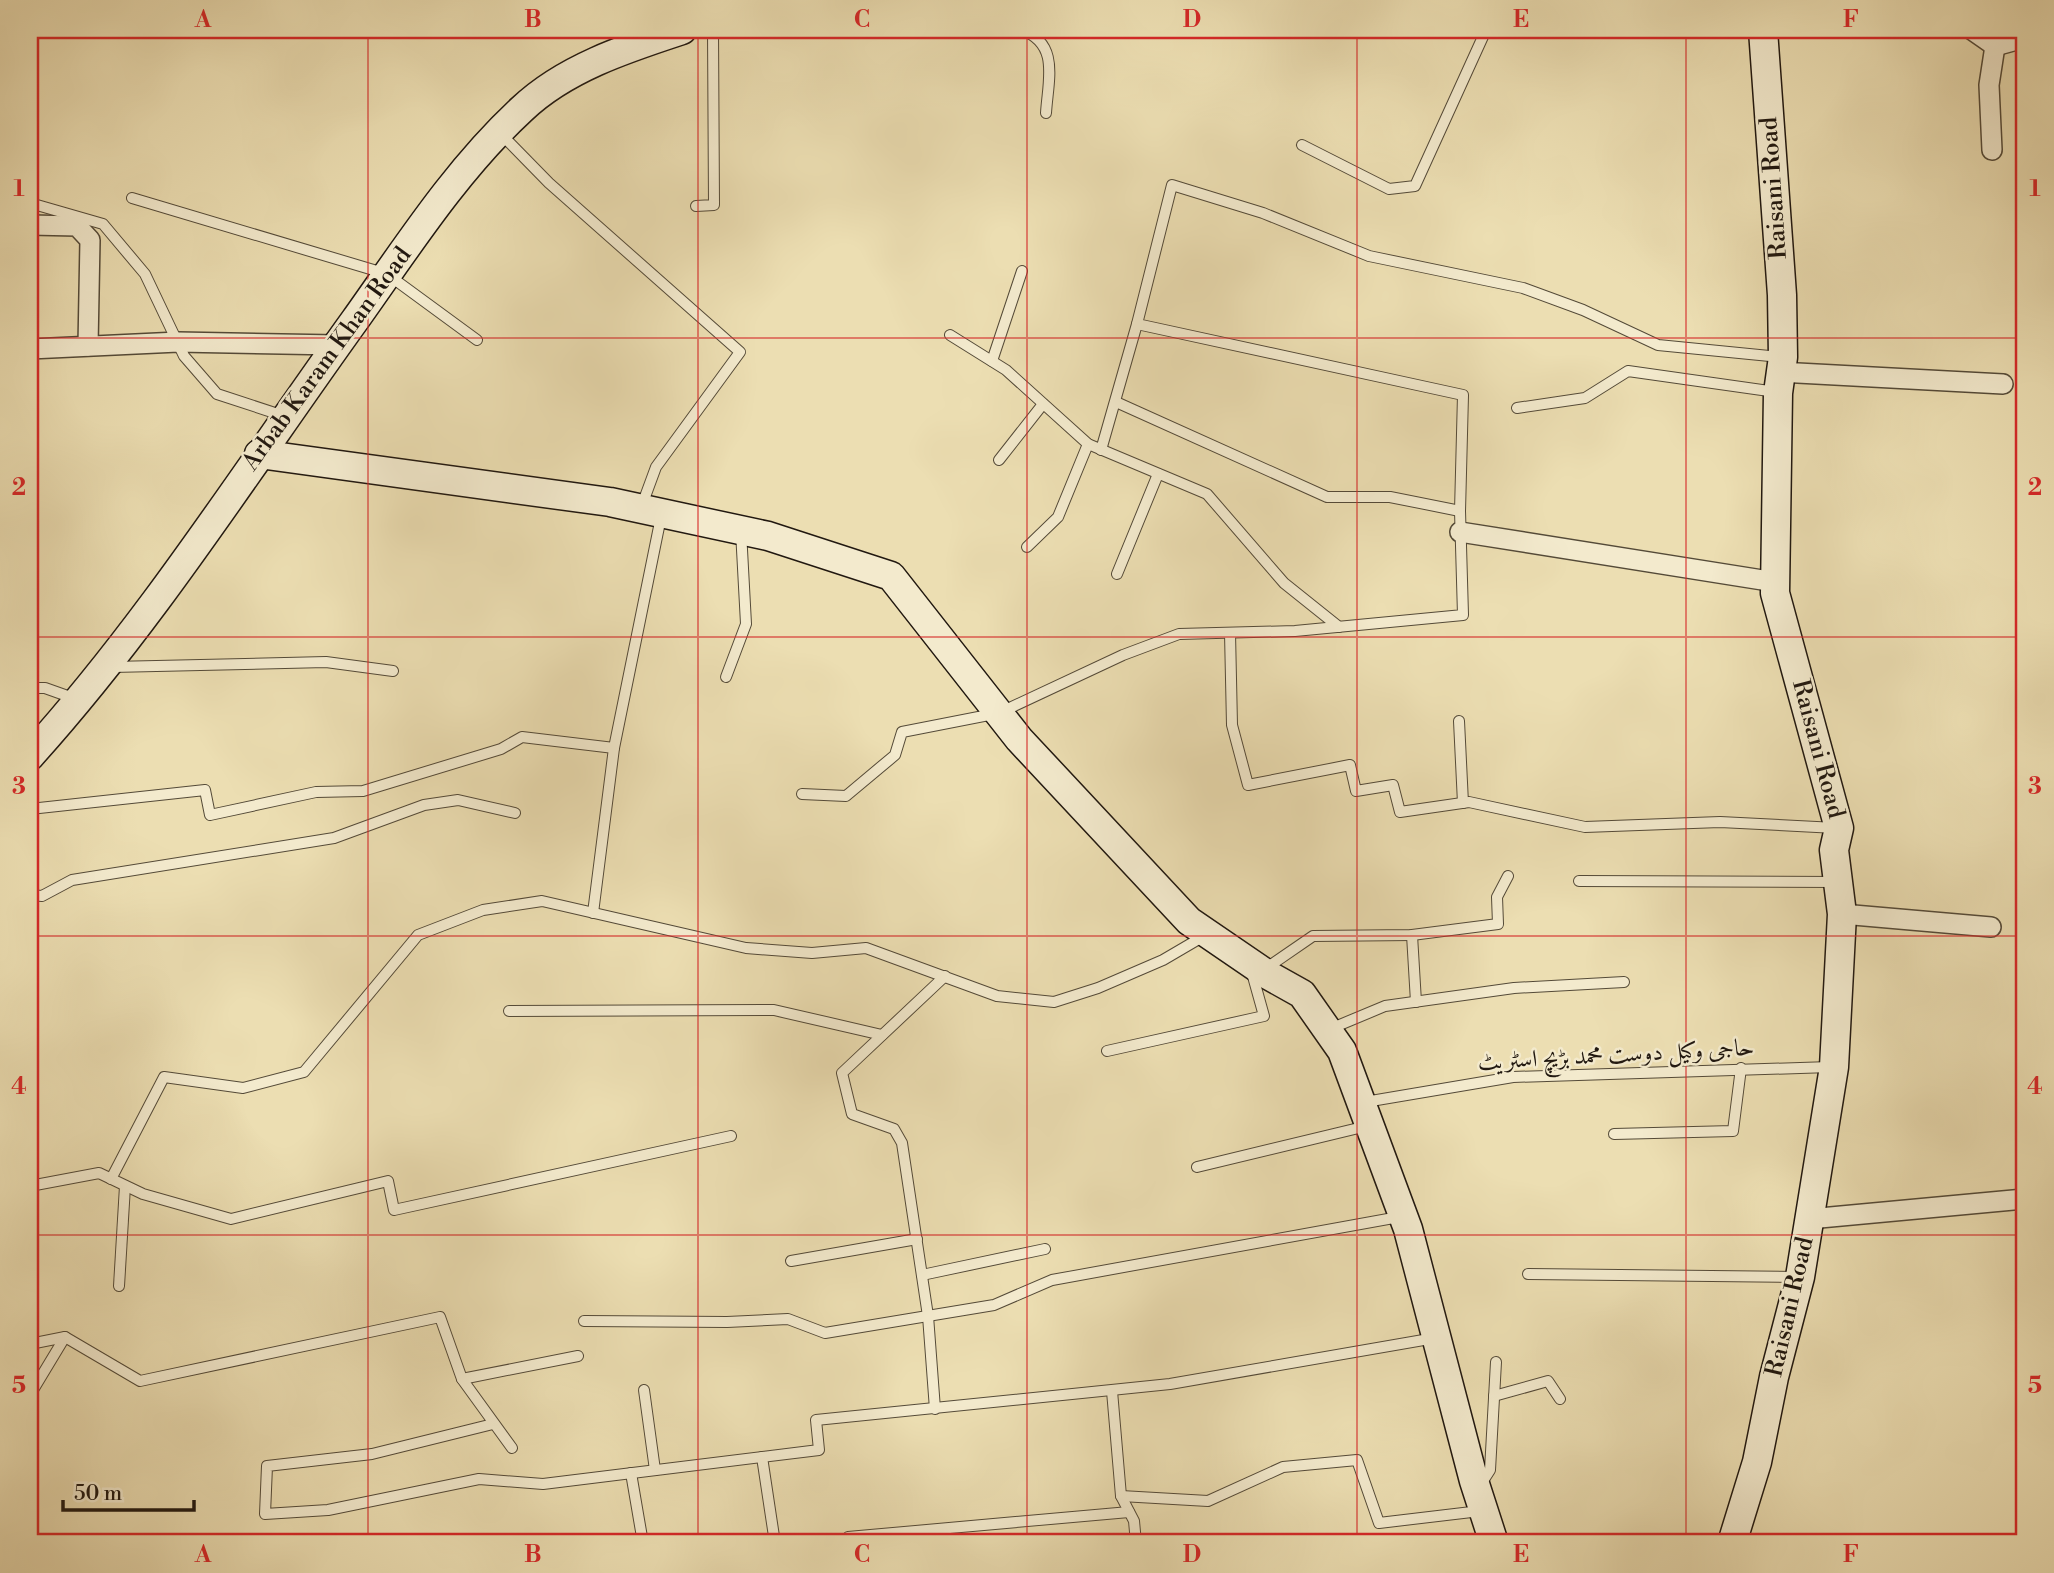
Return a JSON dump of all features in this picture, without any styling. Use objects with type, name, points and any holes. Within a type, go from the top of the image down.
[{"type":"main road","name":"Arbab Karam Khan Road","points":[[30,757],[80,701],[445,193],[522,108],[559,80],[633,46],[682,30]]},
{"type":"main road","name":"Raisani Road","points":[[1732,1543],[1757,1462],[1774,1377],[1800,1277],[1834,1067],[1842,914],[1834,850],[1839,828],[1775,593],[1782,295],[1763,30]]},
{"type":"main road","points":[[259,454],[651,511],[768,536],[891,576],[999,713],[1189,921],[1255,967],[1302,994],[1342,1051],[1403,1217],[1480,1501],[1494,1543]]},
{"type":"street","points":[[1972,30],[1995,46]]},
{"type":"street","points":[[1995,46],[2024,38]]},
{"type":"street","points":[[1992,150],[1989,85],[1995,46]]},
{"type":"street","points":[[30,225],[77,226],[90,240],[88,346]]},
{"type":"street","points":[[30,349],[178,342],[337,345]]},
{"type":"street","points":[[1780,374],[2003,384]]},
{"type":"street","points":[[1460,532],[1775,582]]},
{"type":"street","points":[[1842,914],[1991,926]]},
{"type":"street","points":[[1809,1219],[2024,1199]]},
{"type":"lane","points":[[696,206],[714,205],[713,30]]},
{"type":"lane","points":[[1022,30],[1035,35],[1050,56],[1046,113]]},
{"type":"lane","points":[[1302,145],[1389,189],[1415,186],[1486,30]]},
{"type":"lane","points":[[500,133],[549,183],[740,352],[656,467],[645,608],[614,748],[593,913]]},
{"type":"lane","points":[[1101,450],[1137,324],[1172,185],[1263,213],[1369,256],[1523,288],[1583,310],[1658,345],[1780,374]]},
{"type":"lane","points":[[132,198],[387,274],[477,340]]},
{"type":"lane","points":[[30,203],[103,224],[145,274],[184,356],[217,394],[286,416]]},
{"type":"lane","points":[[992,361],[1022,271]]},
{"type":"lane","points":[[802,794],[846,796],[895,755],[902,732],[999,713],[1123,655],[1179,634],[1339,627],[1463,615],[1460,511],[1463,394],[1137,324]]},
{"type":"lane","points":[[950,335],[1006,370],[1087,444],[1207,494],[1284,583],[1339,627]]},
{"type":"lane","points":[[1517,408],[1585,398],[1628,371],[1780,374]]},
{"type":"lane","points":[[1116,402],[1327,497],[1390,497],[1460,511]]},
{"type":"lane","points":[[999,460],[1043,404]]},
{"type":"lane","points":[[1027,547],[1058,517],[1087,444]]},
{"type":"lane","points":[[1117,574],[1158,474]]},
{"type":"lane","points":[[726,677],[746,624],[741,530]]},
{"type":"lane","points":[[1230,633],[1232,725],[1248,785],[1350,765],[1356,790],[1393,785],[1400,812],[1463,803],[1585,827],[1720,822],[1839,828]]},
{"type":"lane","points":[[104,667],[326,662],[393,671]]},
{"type":"lane","points":[[30,688],[45,688],[80,701]]},
{"type":"lane","points":[[1459,721],[1463,803]]},
{"type":"lane","points":[[30,809],[205,790],[210,815],[316,792],[363,791],[501,749],[522,737],[614,748]]},
{"type":"lane","points":[[30,895],[42,896],[72,880],[334,838],[424,805],[458,800],[515,813]]},
{"type":"lane","points":[[1107,1051],[1264,1016],[1255,967],[1313,936],[1412,935],[1498,924],[1497,897],[1508,876]]},
{"type":"lane","points":[[1579,881],[1840,882]]},
{"type":"lane","points":[[111,1179],[164,1077],[243,1088],[304,1072],[418,935],[483,909],[542,901],[746,948],[812,953],[866,948],[997,996],[1054,1002],[1098,988],[1163,960],[1207,934]]},
{"type":"lane","points":[[1412,935],[1416,1002]]},
{"type":"lane","points":[[935,1409],[928,1316],[902,1143],[894,1129],[852,1114],[842,1073],[945,976]]},
{"type":"lane","points":[[1327,1030],[1385,1006],[1514,988],[1624,982]]},
{"type":"lane","points":[[509,1011],[774,1010],[882,1035]]},
{"type":"lane","name":"حاجی وکیل دوست محمد بڑیچ اسٹریٹ","points":[[1197,1167],[1365,1114],[1513,1077],[1834,1067]]},
{"type":"lane","points":[[1614,1134],[1733,1131],[1741,1068]]},
{"type":"lane","points":[[30,1186],[99,1173],[143,1194],[231,1219],[388,1181],[394,1210],[731,1136]]},
{"type":"lane","points":[[119,1286],[125,1186]]},
{"type":"lane","points":[[584,1321],[727,1322],[788,1319],[825,1333],[995,1306],[1052,1279],[1403,1217]]},
{"type":"lane","points":[[790,1261],[917,1239]]},
{"type":"lane","points":[[922,1275],[1045,1249]]},
{"type":"lane","points":[[1528,1274],[1800,1277]]},
{"type":"lane","points":[[30,1344],[65,1337],[140,1381],[440,1317],[462,1379],[512,1448]]},
{"type":"lane","points":[[30,1395],[65,1337]]},
{"type":"lane","points":[[493,1424],[372,1454],[267,1466],[265,1514],[328,1510],[479,1479],[543,1484],[819,1450],[816,1420],[1170,1384],[1436,1338]]},
{"type":"lane","points":[[462,1379],[578,1356]]},
{"type":"lane","points":[[1121,1496],[1208,1501],[1283,1467],[1357,1460],[1379,1523],[1480,1501],[1490,1470],[1496,1362]]},
{"type":"lane","points":[[1494,1396],[1548,1381],[1560,1399]]},
{"type":"lane","points":[[644,1390],[655,1470]]},
{"type":"lane","points":[[1112,1391],[1121,1496],[1134,1521],[1136,1543]]},
{"type":"lane","points":[[762,1457],[775,1543]]},
{"type":"lane","points":[[631,1473],[643,1543]]},
{"type":"lane","points":[[848,1537],[1129,1512]]}]
